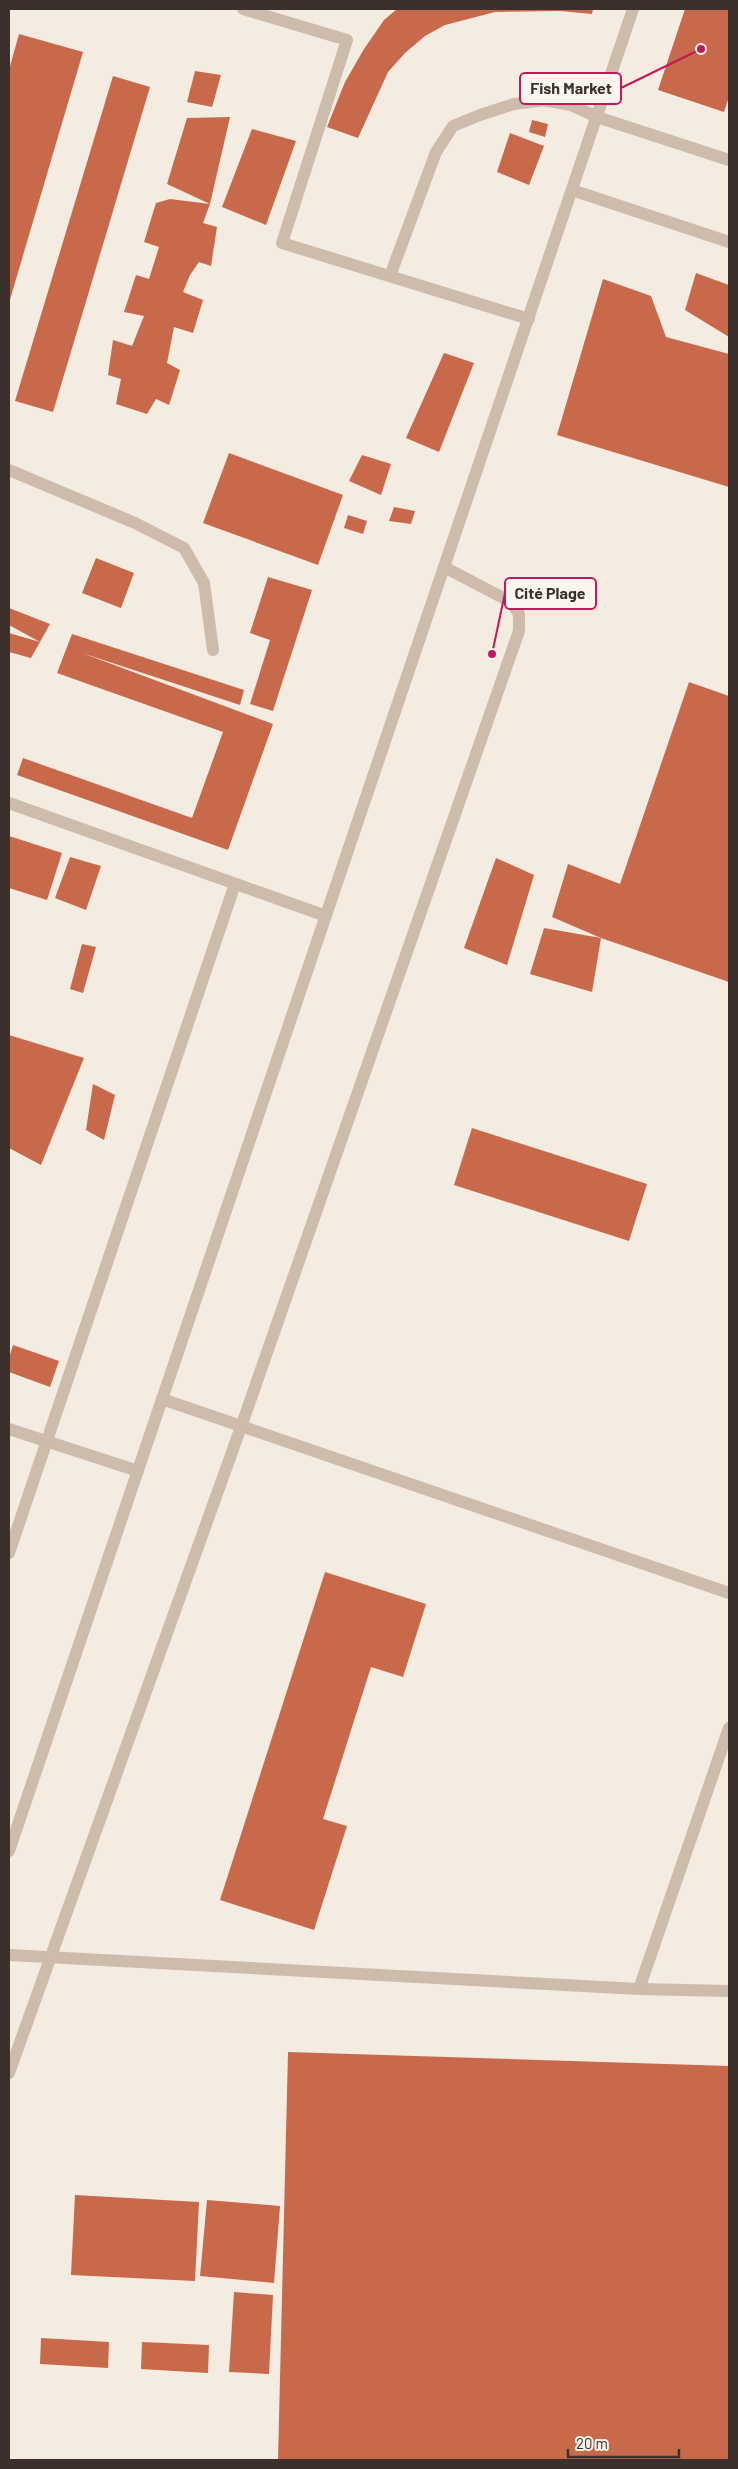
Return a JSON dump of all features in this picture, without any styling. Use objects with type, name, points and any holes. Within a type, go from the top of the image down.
[{"type":"street","points":[[243,9],[347,40],[282,243],[528,319]]},
{"type":"street","points":[[9,1851],[633,9]]},
{"type":"street","points":[[390,276],[436,152],[453,126],[514,104],[544,100],[572,105],[597,117],[729,160]]},
{"type":"street","points":[[572,190],[729,242]]},
{"type":"street","points":[[9,470],[135,523],[184,548],[204,583],[213,650]]},
{"type":"street","points":[[9,2073],[49,1957],[241,1427],[519,631],[519,614],[511,602],[444,567]]},
{"type":"street","points":[[9,803],[326,916]]},
{"type":"street","points":[[9,1553],[235,884]]},
{"type":"street","points":[[162,1399],[729,1593]]},
{"type":"street","points":[[9,1430],[138,1471]]},
{"type":"street","points":[[639,1989],[729,1728]]},
{"type":"street","points":[[9,1955],[639,1989],[729,1991]]},
{"type":"building","points":[[397,9],[593,9],[592,14],[560,11],[495,12],[445,25],[425,36],[405,53],[388,72],[358,138],[327,127],[345,82],[364,49],[384,20]]},
{"type":"building","points":[[685,9],[729,9],[729,97],[724,112],[658,90]]},
{"type":"building","points":[[19,34],[83,52],[9,303],[9,70]]},
{"type":"building","points":[[195,71],[221,75],[212,107],[187,102]]},
{"type":"building","points":[[113,76],[150,87],[53,412],[15,401]]},
{"type":"building","points":[[230,117],[210,204],[167,184],[187,118]]},
{"type":"building","points":[[532,120],[548,124],[545,137],[529,132]]},
{"type":"building","points":[[252,129],[296,141],[266,225],[222,207]]},
{"type":"building","points":[[510,133],[544,146],[529,185],[497,172]]},
{"type":"building","points":[[170,199],[210,204],[203,223],[217,227],[211,266],[199,262],[190,275],[183,292],[203,300],[193,333],[174,327],[167,363],[180,370],[169,405],[156,399],[147,414],[116,404],[121,379],[108,375],[113,340],[132,346],[144,316],[124,312],[136,275],[149,279],[159,247],[144,242],[156,203]]},
{"type":"building","points":[[696,273],[729,285],[729,337],[685,310]]},
{"type":"building","points":[[603,279],[651,296],[666,337],[729,354],[729,487],[557,435]]},
{"type":"building","points":[[444,353],[474,363],[439,452],[406,438]]},
{"type":"building","points":[[229,453],[343,495],[318,565],[203,523]]},
{"type":"building","points":[[362,455],[391,464],[381,495],[349,481]]},
{"type":"building","points":[[394,507],[415,511],[411,524],[389,521]]},
{"type":"building","points":[[348,515],[367,521],[363,534],[344,528]]},
{"type":"building","points":[[96,558],[134,573],[121,608],[82,593]]},
{"type":"building","points":[[268,577],[312,590],[273,711],[250,704],[270,640],[250,633]]},
{"type":"building","points":[[9,608],[50,624],[40,642],[9,625]]},
{"type":"building","points":[[9,633],[40,642],[31,658],[9,652]]},
{"type":"building","points":[[72,634],[244,690],[240,705],[82,653],[273,724],[228,850],[17,775],[23,758],[192,818],[223,732],[57,673]]},
{"type":"building","points":[[689,682],[729,696],[729,982],[601,938],[552,917],[568,864],[620,884]]},
{"type":"building","points":[[9,836],[62,853],[47,900],[9,888]]},
{"type":"building","points":[[70,857],[101,866],[86,910],[55,898]]},
{"type":"building","points":[[496,858],[534,875],[507,965],[464,948]]},
{"type":"building","points":[[544,928],[601,938],[592,992],[530,974]]},
{"type":"building","points":[[82,944],[96,947],[83,993],[70,989]]},
{"type":"building","points":[[9,1035],[84,1058],[41,1165],[9,1148]]},
{"type":"building","points":[[93,1084],[115,1095],[104,1140],[86,1130]]},
{"type":"building","points":[[472,1128],[647,1184],[629,1241],[454,1185]]},
{"type":"building","points":[[13,1345],[59,1361],[50,1387],[9,1372],[9,1358]]},
{"type":"building","points":[[325,1572],[426,1604],[403,1677],[371,1667],[323,1819],[347,1826],[314,1930],[220,1900]]},
{"type":"building","points":[[288,2052],[729,2066],[729,2460],[278,2460]]},
{"type":"building","points":[[75,2195],[199,2202],[195,2281],[71,2275]]},
{"type":"building","points":[[207,2200],[280,2206],[274,2283],[200,2276]]},
{"type":"building","points":[[234,2292],[273,2295],[269,2374],[229,2372]]},
{"type":"building","points":[[41,2338],[109,2342],[108,2368],[40,2364]]},
{"type":"building","points":[[142,2342],[209,2345],[208,2373],[141,2369]]},
{"type":"place","name":"Fish Market","points":[[701,49]]},
{"type":"place","name":"Cité Plage","points":[[492,654]]}]
